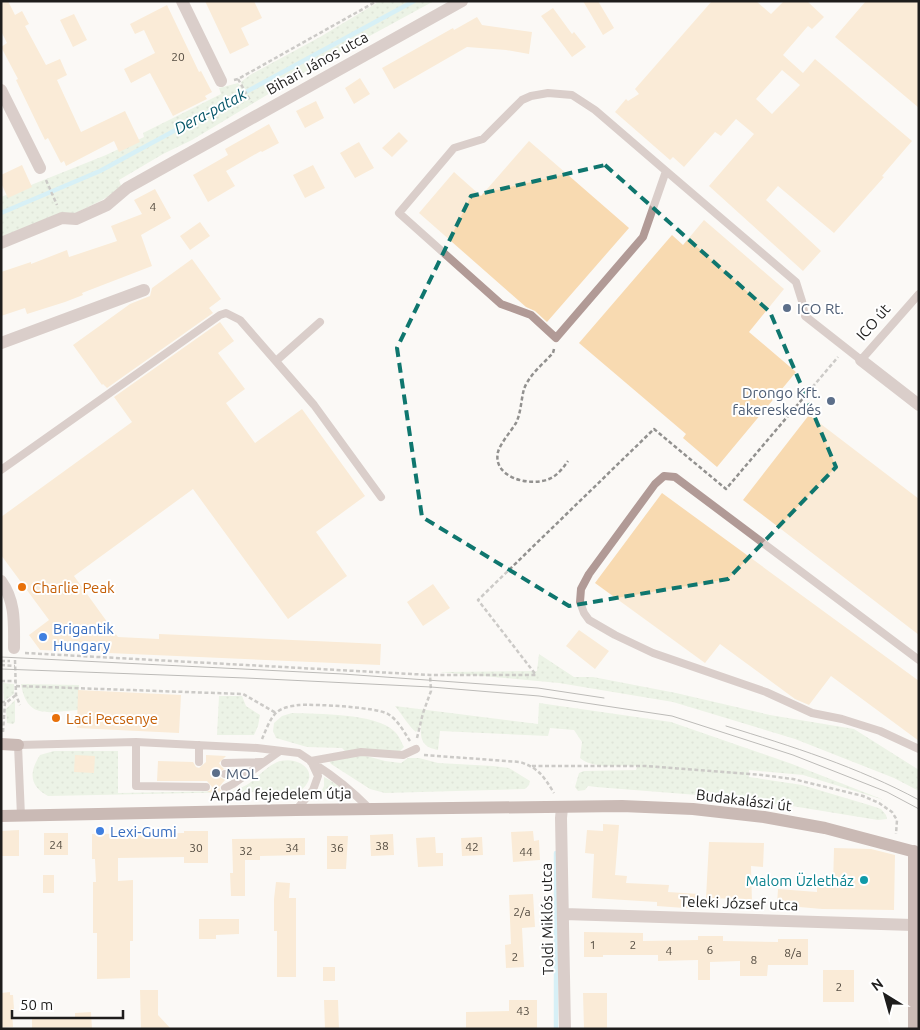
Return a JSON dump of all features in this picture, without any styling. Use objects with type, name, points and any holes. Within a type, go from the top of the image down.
[{"type":"main road","points":[[2,738],[18,744]]},
{"type":"main road","name":"Budakalászi út","points":[[562,808],[622,806],[711,810],[826,828],[916,852]]},
{"type":"main road","name":"Árpád fejedelem útja","points":[[1,816],[296,810],[562,808]]},
{"type":"main road","points":[[914,1029],[913,925],[916,852]]},
{"type":"street","points":[[182,1],[222,81]]},
{"type":"street","name":"Bihari János utca","points":[[1,243],[62,218],[76,219],[107,205],[127,188],[462,1]]},
{"type":"street","points":[[1,90],[40,168]]},
{"type":"street","points":[[1,343],[144,290]]},
{"type":"street","name":"ICO út","points":[[861,360],[919,405]]},
{"type":"street","points":[[1,582],[8,591],[14,614],[14,651]]},
{"type":"street","name":"Toldi Miklós utca","points":[[562,808],[565,1029]]},
{"type":"street","name":"Teleki József utca","points":[[564,914],[913,925]]},
{"type":"lane","points":[[666,171],[643,237],[556,338],[531,315],[501,304],[399,213],[454,148],[483,139],[522,100],[548,93],[572,95],[595,110],[796,282],[805,316],[861,360]]},
{"type":"lane","name":"ICO út","points":[[861,360],[919,294]]},
{"type":"lane","points":[[1,470],[220,315],[226,313],[240,320],[314,405],[381,497]]},
{"type":"lane","points":[[276,361],[320,322]]},
{"type":"lane","points":[[919,660],[675,477],[664,476],[655,484],[589,574],[581,589],[580,602],[589,620],[653,654],[766,692],[812,712],[880,732],[919,750]]},
{"type":"lane","points":[[136,742],[136,786],[201,786]]},
{"type":"lane","points":[[21,816],[18,744],[136,742],[257,748],[299,753],[324,769],[370,809]]},
{"type":"lane","points":[[199,745],[199,762]]},
{"type":"lane","points":[[311,762],[361,752],[403,755],[416,749]]},
{"type":"lane","points":[[225,788],[280,751]]},
{"type":"lane","points":[[225,763],[262,762]]},
{"type":"lane","points":[[296,810],[317,783],[318,776],[311,762]]},
{"type":"lane","points":[[225,774],[246,774]]},
{"type":"path","points":[[249,98],[238,80],[377,1]]},
{"type":"path","points":[[46,182],[56,203]]},
{"type":"path","points":[[556,338],[553,353],[530,378],[525,387],[517,420],[498,452],[499,464],[508,476],[524,482],[548,480],[560,472],[568,461]]},
{"type":"path","points":[[20,705],[16,695],[14,651],[430,674],[536,675],[478,600],[654,429],[726,489],[845,348]]},
{"type":"path","points":[[1,665],[15,666]]},
{"type":"path","points":[[416,749],[423,713],[431,691],[430,674]]},
{"type":"path","points":[[1,681],[16,681]]},
{"type":"path","points":[[16,686],[243,694],[276,713]]},
{"type":"path","points":[[2,738],[3,702],[12,699],[16,695]]},
{"type":"path","points":[[257,748],[276,713],[286,707],[300,705],[361,708],[387,714],[397,722],[419,754],[431,757],[520,762],[532,766],[646,766],[762,775],[792,779],[863,796],[879,803],[892,812],[897,820],[894,845]]},
{"type":"path","points":[[532,766],[545,778],[562,808]]},
{"type":"highlighted area","points":[[605,165],[770,312],[836,467],[728,579],[569,606],[422,517],[397,348],[471,196]]},
{"type":"green space","points":[[380,1],[434,1],[320,63],[192,140],[163,154],[119,180],[122,188],[108,197],[63,218],[1,240],[1,197],[106,155],[144,137],[143,133],[221,94],[219,88],[238,83],[243,89],[241,82],[250,75],[320,37]]},
{"type":"green space","points":[[539,654],[574,677],[593,677],[676,693],[770,715],[854,729],[919,770],[919,791],[894,778],[795,739],[673,702],[559,683],[439,672],[537,671]]},
{"type":"green space","points":[[3,683],[14,684],[14,694],[4,701]]},
{"type":"green space","points":[[21,684],[79,685],[78,710],[48,712],[34,709],[28,704]]},
{"type":"green space","points":[[219,696],[242,696],[246,706],[260,715],[254,735],[217,735]]},
{"type":"green space","points":[[15,700],[15,722],[13,724],[7,723],[6,709]]},
{"type":"green space","points":[[539,703],[671,722],[792,764],[884,800],[803,775],[749,770],[749,777],[802,785],[869,805],[881,809],[887,819],[878,820],[792,806],[710,796],[588,786],[585,790],[578,791],[575,787],[579,773],[584,771],[636,770],[637,766],[600,765],[586,762],[580,758],[582,742],[574,730],[550,728],[548,736],[440,731],[438,750],[426,745],[421,735],[421,725],[416,732],[395,706],[538,724]]},
{"type":"green space","points":[[292,713],[331,714],[374,721],[394,731],[404,747],[399,752],[346,752],[342,748],[307,747],[276,738],[273,731],[274,723],[282,716]]},
{"type":"green space","points":[[54,751],[118,751],[118,793],[233,791],[249,783],[272,765],[288,760],[295,761],[306,768],[309,778],[306,785],[300,791],[48,796],[37,788],[34,783],[33,773],[36,761],[40,755]]},
{"type":"green space","points":[[363,755],[401,763],[408,758],[419,758],[438,763],[509,768],[530,781],[525,789],[385,793],[370,789],[329,761]]},
{"type":"green space","points":[[324,777],[350,792],[321,792],[324,786]]},
{"type":"building","points":[[1,1],[8,1],[15,15],[22,11],[29,24],[25,26],[46,65],[60,59],[67,75],[57,80],[81,132],[125,111],[140,142],[119,152],[114,141],[66,166],[64,161],[61,163],[48,138],[45,140],[16,80],[18,79],[1,47],[7,43],[1,31]]},
{"type":"building","points":[[205,1],[254,1],[262,18],[241,28],[249,45],[230,54]]},
{"type":"building","points":[[583,1],[598,1],[614,28],[603,35]]},
{"type":"building","points":[[712,1],[756,1],[771,14],[784,1],[807,1],[824,17],[812,29],[808,26],[783,55],[803,73],[815,59],[912,141],[882,176],[884,177],[834,233],[778,186],[766,200],[821,251],[803,271],[709,186],[754,134],[736,119],[721,136],[715,132],[684,167],[673,157],[670,160],[615,112],[626,99],[628,101],[639,94],[635,89]],"holes":[[[782,70],[800,85],[772,114],[756,99]]]},
{"type":"building","points":[[866,1],[919,1],[919,108],[835,37]]},
{"type":"building","points":[[167,5],[199,72],[201,71],[212,92],[205,96],[207,99],[173,116],[150,73],[131,83],[124,69],[155,53],[144,30],[135,34],[130,24]]},
{"type":"building","points":[[553,8],[572,34],[574,32],[586,47],[572,57],[541,16]]},
{"type":"building","points":[[74,14],[87,40],[73,47],[60,20]]},
{"type":"building","points":[[477,17],[482,25],[532,32],[529,54],[467,47],[394,89],[382,68],[453,28],[454,30]]},
{"type":"building","points":[[360,78],[370,94],[354,104],[345,88]]},
{"type":"building","points":[[316,101],[324,118],[305,128],[296,111]]},
{"type":"building","points":[[269,124],[279,143],[226,171],[235,186],[208,202],[193,175],[228,155],[225,149]]},
{"type":"building","points":[[399,132],[408,141],[392,157],[382,148]]},
{"type":"building","points":[[529,141],[629,228],[547,322],[535,311],[526,307],[419,213],[454,172],[481,196]]},
{"type":"building","points":[[359,142],[374,168],[355,178],[340,153]]},
{"type":"building","points":[[22,165],[32,187],[8,198],[1,183],[1,175]]},
{"type":"building","points":[[313,165],[325,188],[305,198],[293,175]]},
{"type":"building","points":[[155,189],[171,218],[141,235],[152,266],[82,293],[83,295],[65,302],[27,314],[25,308],[1,316],[1,272],[31,262],[31,264],[67,250],[69,257],[117,241],[111,226],[142,214],[134,200]]},
{"type":"building","points":[[704,220],[784,289],[749,332],[796,372],[717,467],[683,438],[686,434],[579,343],[672,235],[683,245]]},
{"type":"building","points":[[200,222],[210,236],[190,250],[180,236]]},
{"type":"building","points":[[192,259],[221,299],[209,308],[213,313],[107,388],[102,385],[73,345],[130,304],[150,296],[152,288]]},
{"type":"building","points":[[220,322],[234,341],[218,353],[245,389],[226,403],[255,443],[302,409],[365,496],[316,532],[347,576],[288,619],[193,489],[74,576],[118,637],[159,639],[159,634],[381,644],[380,665],[40,650],[29,635],[49,620],[1,555],[1,517],[132,422],[114,397]]},
{"type":"building","points":[[809,415],[919,499],[919,635],[743,500]]},
{"type":"building","points":[[662,493],[919,681],[919,741],[831,676],[809,705],[795,699],[720,644],[705,663],[595,583]]},
{"type":"building","points":[[433,584],[450,608],[423,626],[407,602]]},
{"type":"building","points":[[579,630],[609,651],[595,669],[566,646]]},
{"type":"building","points":[[78,690],[181,695],[179,733],[77,728]]},
{"type":"building","points":[[75,755],[95,756],[94,773],[74,772]]},
{"type":"building","points":[[206,755],[226,756],[219,763],[224,769],[219,773],[220,777],[225,780],[219,787],[222,793],[207,792],[212,787],[207,781],[157,781],[158,761],[193,762],[199,768],[206,762]]},
{"type":"building","points":[[603,824],[619,825],[615,875],[627,876],[626,883],[669,885],[668,892],[699,894],[698,909],[657,906],[657,902],[592,898],[594,854],[585,853],[587,830],[603,831]]},
{"type":"building","points":[[19,830],[19,856],[1,856],[1,831]]},
{"type":"building","points":[[184,831],[208,831],[208,863],[184,863],[184,857],[118,858],[118,881],[133,880],[133,941],[130,941],[130,978],[97,979],[97,933],[93,933],[93,882],[96,882],[95,859],[92,859],[92,834],[184,833]]},
{"type":"building","points":[[533,831],[534,841],[539,840],[540,860],[513,862],[511,832]]},
{"type":"building","points":[[44,833],[68,833],[68,855],[44,855]]},
{"type":"building","points":[[393,834],[394,855],[371,856],[370,835]]},
{"type":"building","points":[[327,836],[348,836],[346,869],[327,869]]},
{"type":"building","points":[[435,837],[436,853],[443,853],[443,866],[418,867],[416,838]]},
{"type":"building","points":[[482,837],[483,855],[462,856],[461,838]]},
{"type":"building","points":[[305,838],[305,855],[260,856],[260,860],[245,860],[245,896],[231,896],[230,873],[233,873],[232,839]]},
{"type":"building","points":[[709,842],[764,843],[763,867],[751,866],[752,903],[740,903],[740,899],[706,898]]},
{"type":"building","name":"Malom Üzletház","points":[[834,848],[871,849],[895,855],[894,910],[822,909],[777,905],[778,889],[817,892],[817,885],[833,885]]},
{"type":"building","points":[[43,875],[54,875],[54,893],[43,893]]},
{"type":"building","points":[[276,882],[290,883],[289,898],[296,898],[296,977],[277,977],[277,931],[274,931]]},
{"type":"building","points":[[533,894],[535,927],[522,928],[524,967],[506,968],[505,945],[511,944],[509,895]]},
{"type":"building","points":[[199,919],[239,919],[239,934],[216,935],[216,939],[199,939]]},
{"type":"building","points":[[584,932],[643,933],[643,941],[698,940],[698,936],[723,936],[723,941],[778,942],[778,939],[808,939],[808,965],[768,965],[767,976],[740,976],[740,961],[710,962],[710,980],[698,980],[698,960],[658,961],[658,955],[584,957]]},
{"type":"building","points":[[323,967],[335,967],[335,981],[323,981]]},
{"type":"building","points":[[823,970],[854,970],[854,1002],[823,1002]]},
{"type":"building","points":[[140,990],[158,990],[158,1015],[171,1029],[141,1029]]},
{"type":"building","points":[[10,992],[10,995],[13,995],[13,1027],[2,1028],[1,993]]},
{"type":"building","points":[[583,993],[607,993],[607,1029],[584,1029]]},
{"type":"building","points":[[324,1000],[338,1000],[339,1029],[325,1029]]},
{"type":"building","points":[[509,1000],[537,1000],[537,1029],[466,1029],[466,1012],[509,1011]]},
{"type":"building","points":[[91,1012],[92,1029],[32,1029],[32,1018],[75,1017],[75,1013]]},
{"type":"waterway","name":"Dera-patak","points":[[1,213],[100,171],[414,1]]},
{"type":"waterway","points":[[556,853],[556,1029]]},
{"type":"tram line","points":[[1,657],[343,674],[538,688],[604,698]]},
{"type":"tram line","points":[[1,669],[431,687],[539,696],[672,716],[793,755],[887,792],[919,809]]},
{"type":"tram line","points":[[726,726],[848,767],[919,800]]},
{"type":"place","name":"ICO Rt.","points":[[787,308]]},
{"type":"place","name":"Drongo Kft. fakereskedés","points":[[831,401]]},
{"type":"place","name":"Charlie Peak","points":[[22,587]]},
{"type":"place","name":"Brigantik Hungary","points":[[43,637]]},
{"type":"place","name":"Laci Pecsenye","points":[[56,718]]},
{"type":"place","name":"MOL","points":[[216,773]]},
{"type":"place","name":"Lexi-Gumi","points":[[100,831]]},
{"type":"place","name":"Malom Üzletház","points":[[864,880]]}]
